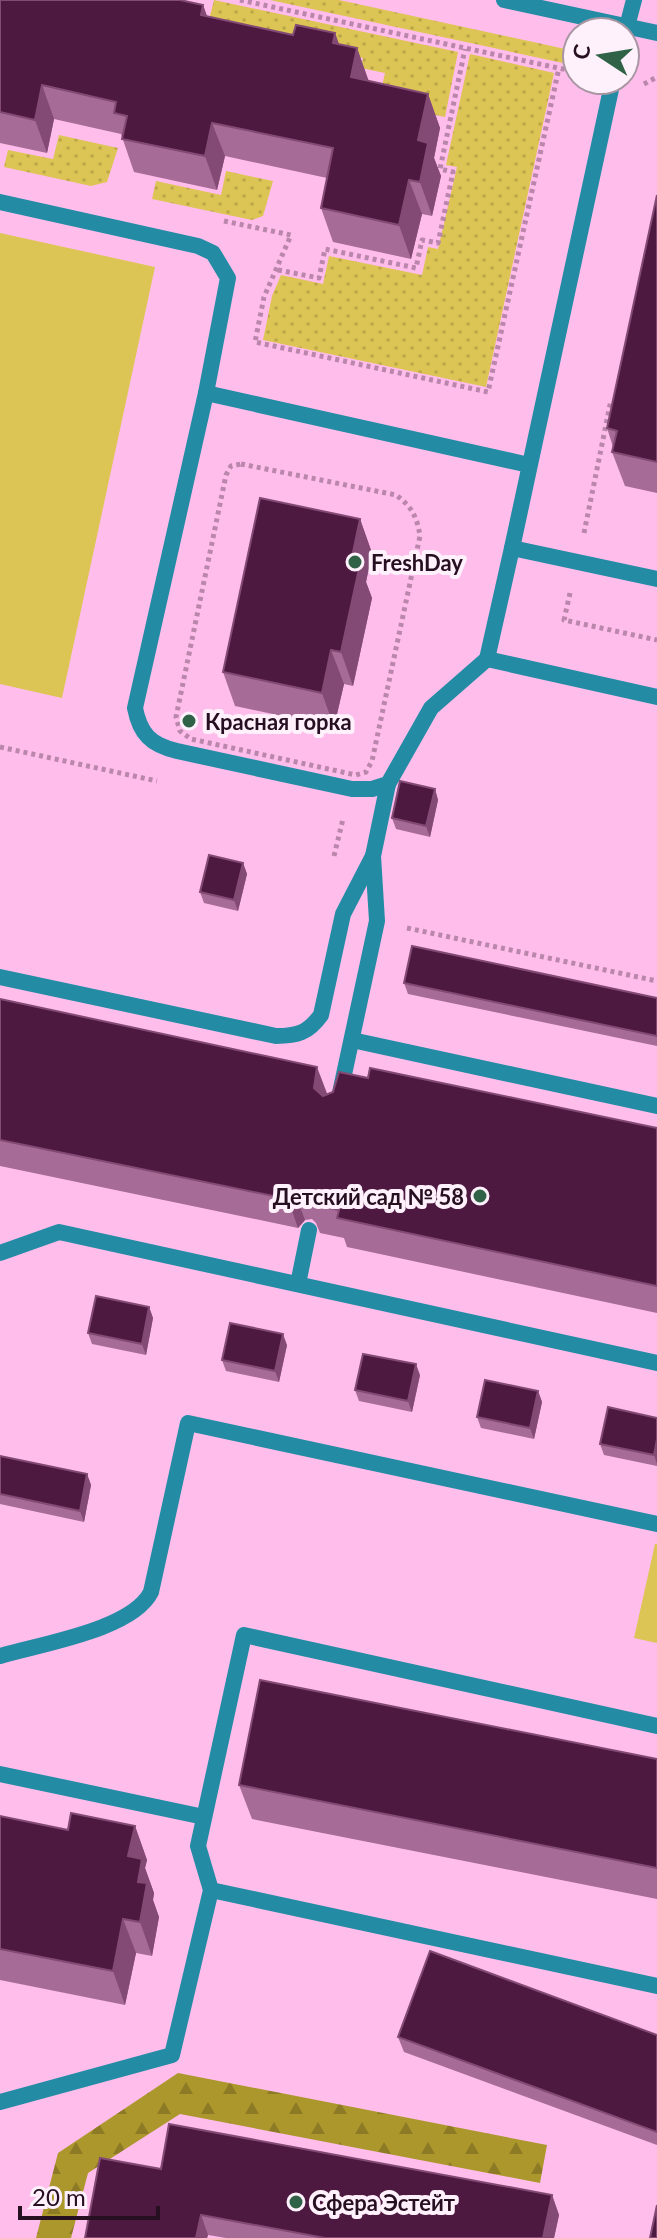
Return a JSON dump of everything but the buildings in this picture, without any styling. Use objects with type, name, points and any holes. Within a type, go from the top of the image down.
[{"type":"lane","points":[[504,0],[569,16]]},
{"type":"lane","points":[[335,1114],[377,921],[373,856],[388,784],[431,708],[487,659],[610,96]]},
{"type":"lane","points":[[0,202],[198,246],[213,253],[223,264],[228,287],[135,708],[138,724],[148,739],[160,747],[352,789],[372,789],[388,784]]},
{"type":"lane","points":[[206,393],[529,465]]},
{"type":"lane","points":[[512,548],[657,579]]},
{"type":"lane","points":[[487,659],[657,697]]},
{"type":"lane","points":[[0,977],[276,1036],[296,1036],[312,1028],[321,1015],[343,914],[373,856]]},
{"type":"lane","points":[[352,1040],[657,1106]]},
{"type":"lane","points":[[298,1284],[309,1230]]},
{"type":"lane","points":[[0,1253],[59,1232],[657,1363]]},
{"type":"lane","points":[[0,1656],[124,1619],[146,1602],[151,1592],[188,1423],[657,1524]]},
{"type":"lane","points":[[0,2102],[172,2055],[211,1890],[198,1846],[244,1635],[657,1726]]},
{"type":"lane","points":[[0,1774],[204,1817]]},
{"type":"lane","points":[[211,1890],[657,1986]]},
{"type":"path","points":[[215,219],[291,235],[264,297],[255,342],[488,392],[559,68],[240,0]]},
{"type":"path","points":[[278,270],[319,278],[325,249],[416,268],[422,240],[438,243],[453,172],[440,169],[465,49]]},
{"type":"path","points":[[241,464],[396,495],[409,505],[418,519],[420,536],[372,761],[366,772],[356,775],[191,739],[180,731],[176,717],[226,475],[231,466],[241,464]]},
{"type":"path","points":[[332,865],[342,821]]},
{"type":"path","points":[[377,921],[657,981]]},
{"type":"shaded area","points":[[214,0],[458,52],[445,117],[378,103],[385,73],[361,68],[363,58],[208,24]]},
{"type":"shaded area","points":[[270,0],[339,0],[561,48],[561,63]]},
{"type":"shaded area","points":[[470,54],[554,73],[486,387],[263,340],[272,296],[281,275],[323,284],[329,256],[422,275],[428,247],[438,249],[457,167],[446,165]]},
{"type":"shaded area","points":[[59,135],[118,148],[107,182],[91,186],[4,167],[8,150],[53,159]]},
{"type":"shaded area","points":[[226,171],[273,181],[263,216],[252,220],[152,199],[156,181],[221,195]]},
{"type":"shaded area","points":[[0,233],[155,267],[62,698],[0,684]]},
{"type":"shaded area","points":[[657,1544],[657,1643],[634,1638]]},
{"type":"green space","points":[[178,2073],[547,2145],[540,2183],[180,2114],[88,2173],[71,2238],[36,2238],[58,2153]]},
{"type":"place","name":"FreshDay","points":[[355,562]]},
{"type":"place","name":"Красная горка","points":[[189,721]]},
{"type":"place","name":"Детский сад № 58","points":[[480,1196]]},
{"type":"place","name":"Сфера Эстейт","points":[[296,2202]]}]
